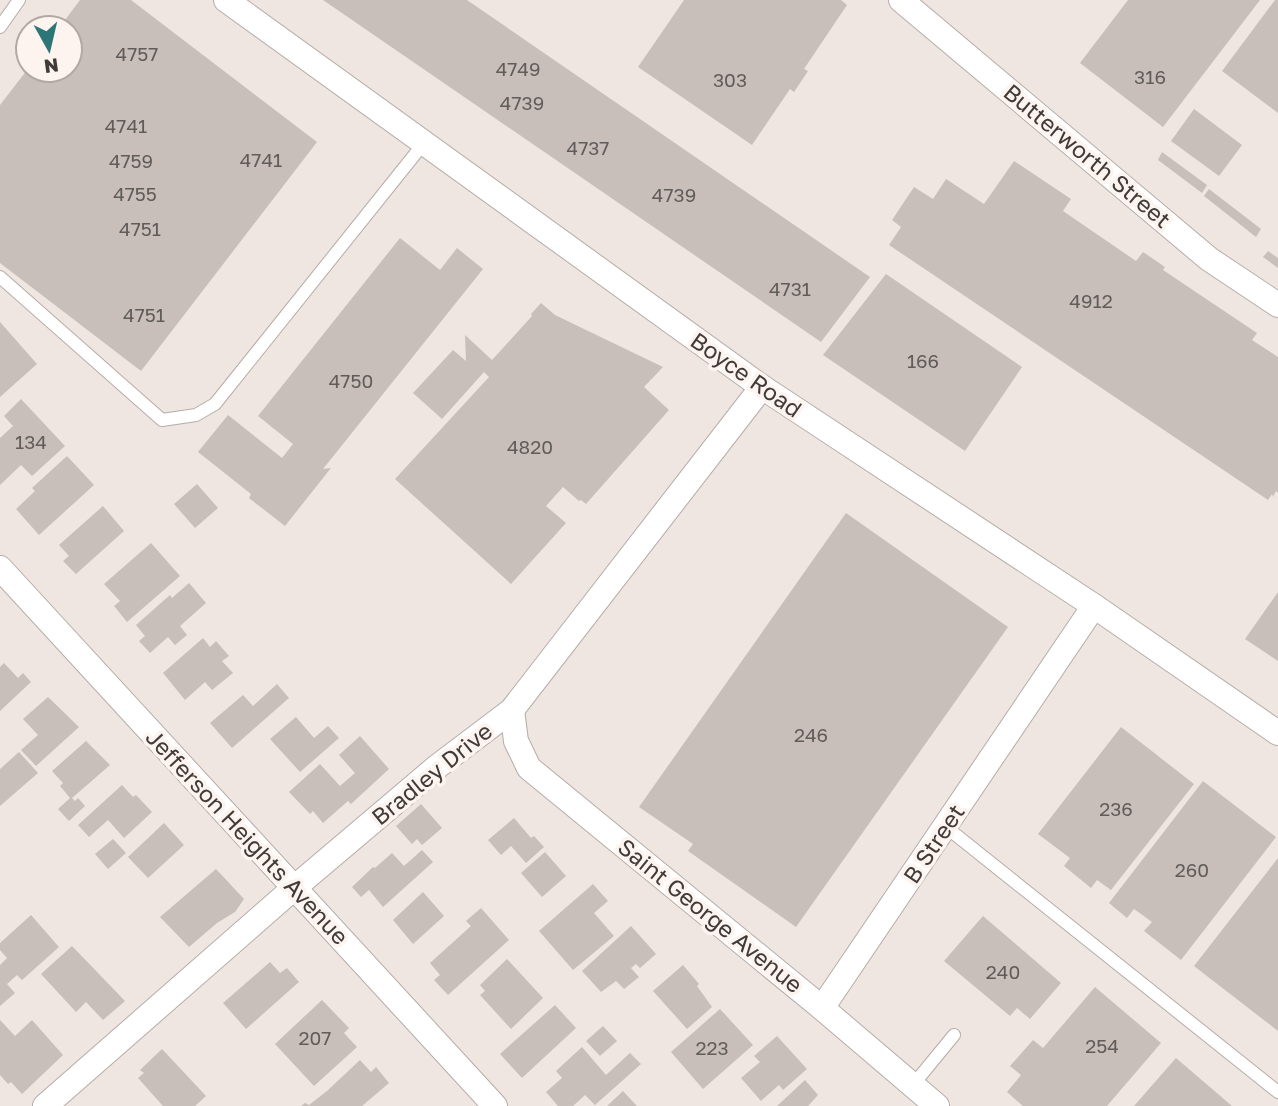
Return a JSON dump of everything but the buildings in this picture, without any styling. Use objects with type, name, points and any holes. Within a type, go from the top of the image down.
[{"type":"street","name":"Boyce Road","points":[[226,0],[762,387],[1094,606],[1278,733]]},
{"type":"street","name":"Butterworth Street","points":[[901,0],[1209,259],[1278,304]]},
{"type":"street","name":"Bradley Drive","points":[[45,1106],[294,888],[438,766],[512,710],[762,387]]},
{"type":"street","name":"Jefferson Heights Avenue","points":[[0,568],[495,1106]]},
{"type":"street","name":"B Street","points":[[822,1008],[1094,606]]},
{"type":"street","name":"Saint George Avenue","points":[[512,710],[516,741],[528,768],[822,1008],[937,1106]]},
{"type":"lane","points":[[0,27],[19,0]]},
{"type":"lane","points":[[0,278],[162,420],[196,415],[215,404],[424,143]]},
{"type":"lane","points":[[946,827],[1278,1092]]},
{"type":"lane","points":[[913,1085],[954,1035]]}]
